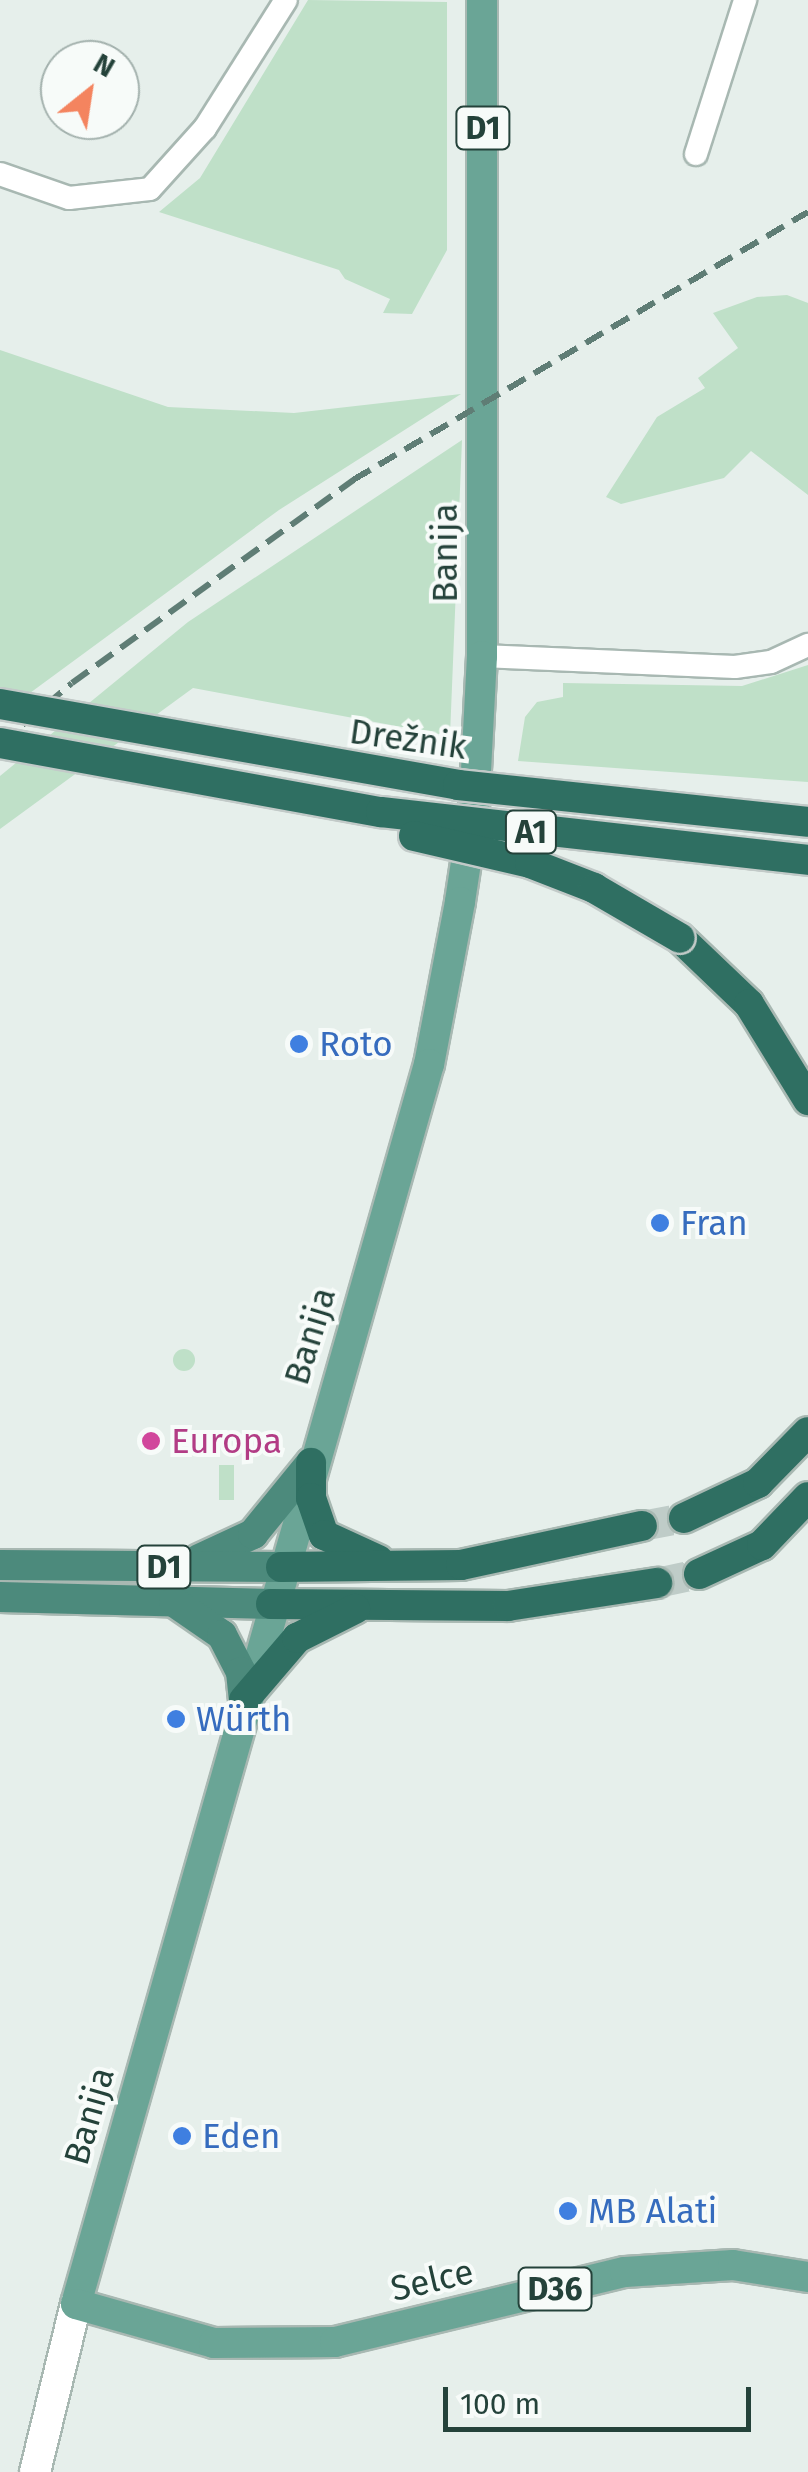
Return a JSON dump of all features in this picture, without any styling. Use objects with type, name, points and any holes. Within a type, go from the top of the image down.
[{"type":"highway","name":"Drežnik","points":[[0,704],[458,785],[808,822]]},
{"type":"highway","name":"A1","points":[[0,743],[255,791],[464,824],[808,860]]},
{"type":"highway","points":[[255,791],[298,815],[530,863],[594,888],[680,938],[750,1004],[808,1100]]},
{"type":"highway","points":[[684,1518],[758,1483],[808,1432]]},
{"type":"highway","points":[[173,1567],[244,1541],[311,1463]]},
{"type":"highway","points":[[311,1463],[314,1515],[324,1535],[361,1556],[415,1568]]},
{"type":"highway","points":[[699,1574],[762,1545],[808,1497]]},
{"type":"highway","points":[[282,1567],[415,1568],[503,1558],[642,1526]]},
{"type":"highway","name":"D1","points":[[0,1565],[282,1567]]},
{"type":"highway","points":[[271,1604],[524,1605],[657,1584]]},
{"type":"highway","name":"D1","points":[[0,1597],[271,1604]]},
{"type":"highway","points":[[172,1601],[222,1636],[241,1672],[244,1700]]},
{"type":"highway","points":[[244,1700],[298,1638],[369,1604]]},
{"type":"main road","name":"Banija","points":[[35,2472],[76,2304],[244,1700],[434,1041],[474,810],[482,656],[482,0]]},
{"type":"main road","name":"Selce","points":[[76,2304],[214,2343],[335,2342],[624,2272],[733,2265],[808,2277]]},
{"type":"street","points":[[0,174],[69,198],[150,188],[205,128],[286,0]]},
{"type":"street","points":[[696,154],[745,0]]},
{"type":"street","points":[[482,656],[735,667],[771,662],[808,645]]},
{"type":"green space","points":[[308,0],[447,2],[447,250],[412,314],[383,313],[390,299],[345,279],[339,270],[159,212],[200,178]]},
{"type":"green space","points":[[787,295],[808,303],[808,495],[751,451],[724,478],[621,504],[606,497],[657,417],[705,388],[698,378],[738,348],[713,313],[757,297]]},
{"type":"green space","points":[[0,350],[168,407],[294,413],[461,394],[279,510],[0,715]]},
{"type":"green space","points":[[462,440],[450,736],[193,688],[0,829],[0,776],[188,622]]},
{"type":"green space","points":[[808,665],[808,782],[518,761],[525,717],[537,702],[563,697],[563,683],[742,686]]},
{"type":"green space","points":[[184,1349],[192,1352],[192,1368],[184,1371],[176,1368],[173,1360],[176,1352]]},
{"type":"green space","points":[[219,1465],[234,1465],[234,1500],[219,1500]]},
{"type":"tunnel","points":[[642,1526],[684,1518]]},
{"type":"tunnel","points":[[657,1583],[699,1574]]},
{"type":"railway","points":[[0,744],[72,683],[353,480],[808,212]]},
{"type":"place","name":"Roto","points":[[299,1044]]},
{"type":"place","name":"Fran","points":[[660,1223]]},
{"type":"place","name":"Europa","points":[[151,1441]]},
{"type":"place","name":"Würth","points":[[176,1719]]},
{"type":"place","name":"Eden","points":[[182,2136]]},
{"type":"place","name":"MB Alati","points":[[568,2211]]}]
